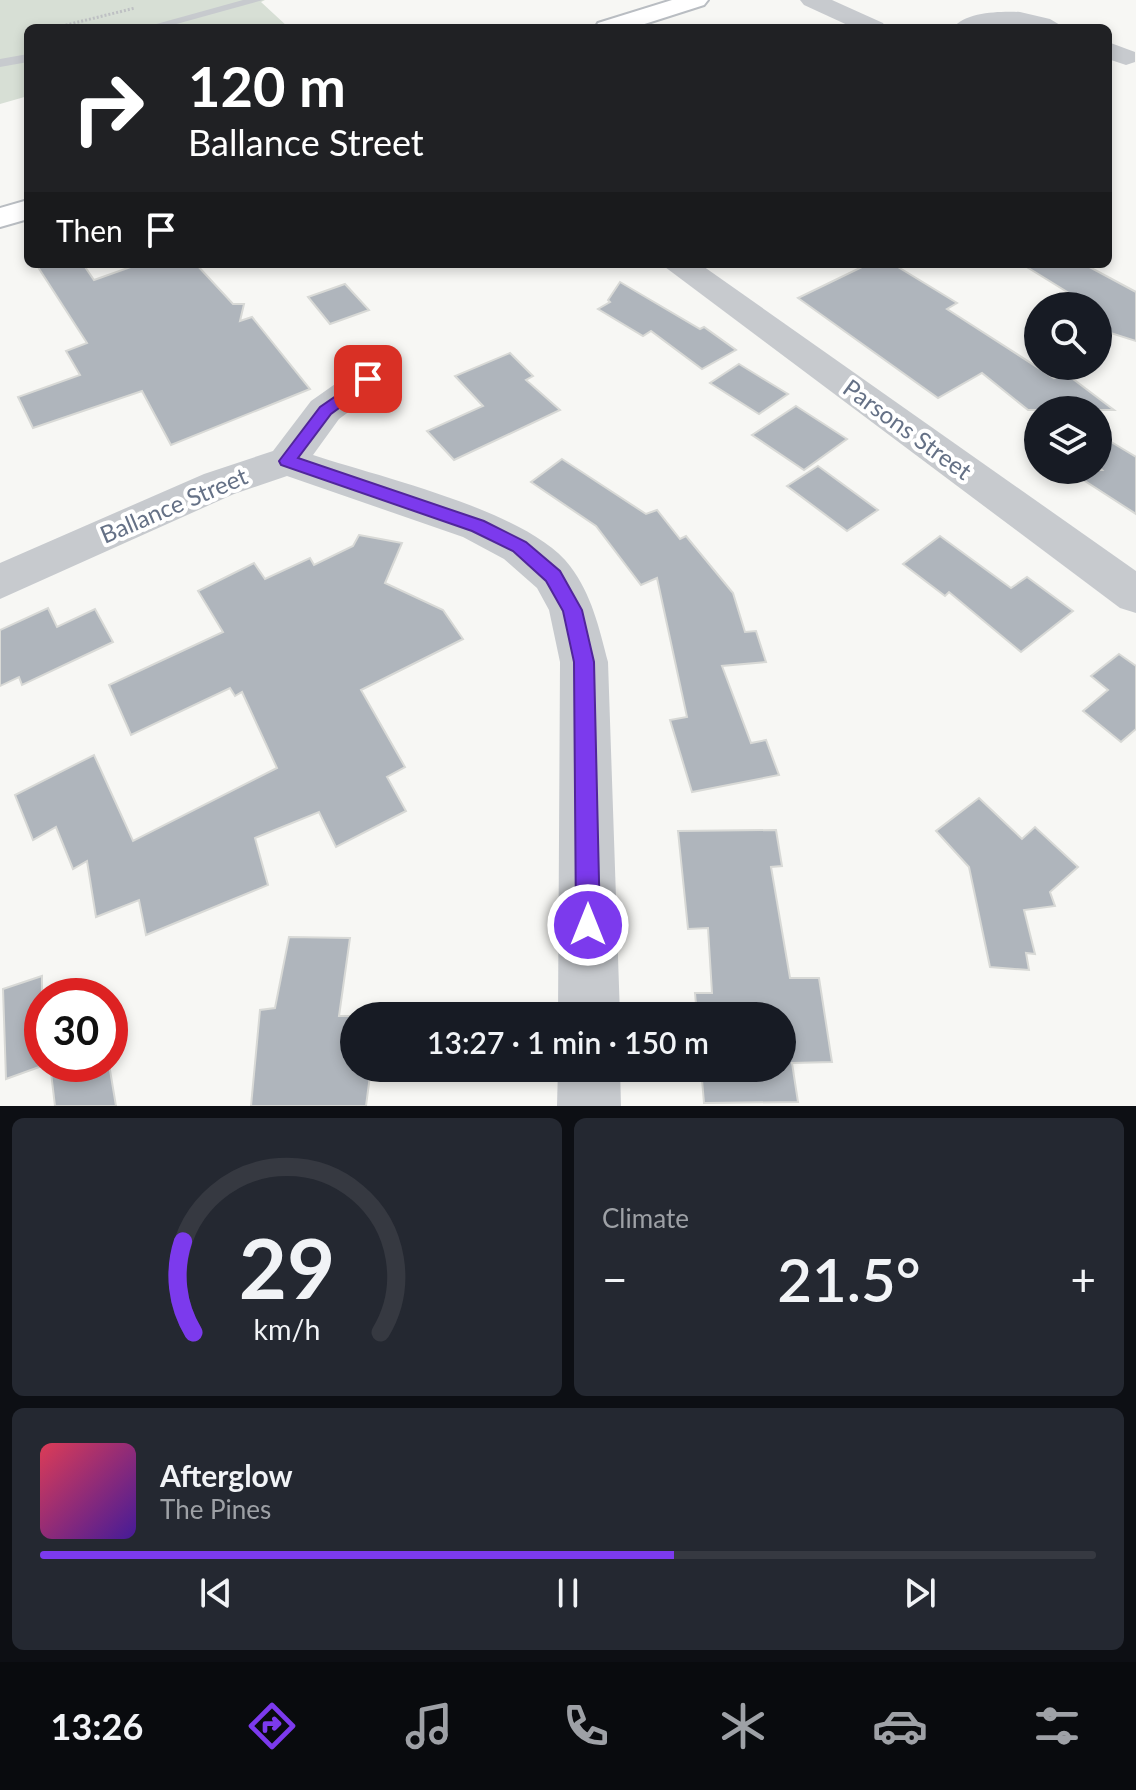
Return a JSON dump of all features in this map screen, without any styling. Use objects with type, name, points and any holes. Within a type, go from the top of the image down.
[{"type":"main road","points":[[620,24],[696,0]]},
{"type":"main road","points":[[0,218],[24,210]]},
{"type":"street","points":[[812,0],[865,24]]},
{"type":"street","points":[[978,24],[1002,17],[1044,24]]},
{"type":"street","name":"Parsons Street","points":[[684,268],[1136,595]]},
{"type":"street","points":[[368,379],[325,410],[287,461],[478,526],[519,547],[553,576],[572,610],[584,662],[589,1002]]},
{"type":"street","name":"Ballance Street","points":[[0,582],[219,484],[287,461]]},
{"type":"street","points":[[589,1082],[589,1106]]},
{"type":"lane","points":[[163,24],[257,0]]},
{"type":"lane","points":[[190,17],[198,24]]},
{"type":"lane","points":[[0,63],[24,59]]},
{"type":"path","points":[[70,24],[140,7]]},
{"type":"shaded area","points":[[0,0],[265,0],[261,2],[285,24],[24,24],[24,97],[0,104]]},
{"type":"building","points":[[39,268],[86,268],[94,280],[128,268],[200,268],[233,304],[244,304],[240,321],[252,317],[310,389],[171,445],[142,391],[33,428],[18,397],[80,375],[66,351],[87,343]]},
{"type":"building","points":[[860,268],[900,268],[957,303],[947,309],[1024,359],[1024,380],[1074,380],[1095,396],[1024,396],[1024,407],[982,373],[938,398],[798,298]]},
{"type":"building","points":[[1028,268],[1091,268],[1136,292],[1136,341],[1112,333],[1112,292],[1067,292]]},
{"type":"building","points":[[620,282],[700,329],[704,327],[736,350],[702,369],[651,331],[643,336],[598,309],[610,302],[608,300]]},
{"type":"building","points":[[345,284],[369,310],[330,324],[308,297]]},
{"type":"building","points":[[510,353],[533,376],[526,380],[560,410],[454,460],[427,431],[483,406],[455,376]]},
{"type":"building","points":[[739,364],[788,394],[759,414],[710,383]]},
{"type":"building","points":[[796,406],[847,439],[804,470],[752,435]]},
{"type":"building","points":[[1112,442],[1136,457],[1136,514],[1090,484],[1112,484]]},
{"type":"building","points":[[562,459],[646,514],[657,510],[680,539],[686,536],[733,593],[745,632],[756,631],[766,662],[722,666],[751,743],[766,740],[779,775],[692,792],[670,720],[687,717],[657,578],[641,585],[596,526],[531,482]]},
{"type":"building","points":[[818,466],[878,510],[847,531],[787,486]]},
{"type":"building","points":[[359,535],[402,543],[385,583],[443,610],[463,639],[361,690],[405,767],[387,777],[406,811],[336,847],[319,812],[255,838],[268,885],[146,935],[139,900],[96,917],[87,861],[73,869],[56,827],[33,840],[15,795],[94,755],[133,841],[277,768],[242,692],[235,696],[230,688],[131,735],[109,685],[223,632],[198,591],[254,563],[265,579],[310,558],[314,565],[353,546]]},
{"type":"building","points":[[940,536],[1011,588],[1027,577],[1073,611],[1021,652],[949,592],[945,596],[903,564]]},
{"type":"building","points":[[48,608],[57,627],[95,609],[113,642],[22,685],[19,677],[0,686],[0,630]]},
{"type":"building","points":[[1119,654],[1136,666],[1136,729],[1121,742],[1083,711],[1108,690],[1091,676]]},
{"type":"building","points":[[979,798],[1022,839],[1035,827],[1078,867],[1050,892],[1055,906],[1024,910],[1035,954],[1026,953],[1029,970],[990,967],[969,867],[936,831]]},
{"type":"building","points":[[776,830],[782,866],[771,867],[790,978],[819,978],[832,1062],[796,1063],[796,1002],[696,1002],[695,993],[712,993],[708,928],[688,929],[678,831]]},
{"type":"building","points":[[289,937],[350,938],[339,1016],[340,1082],[369,1082],[366,1106],[251,1106],[260,1010],[275,1008]]},
{"type":"building","points":[[24,982],[24,1072],[6,1079],[3,989]]},
{"type":"building","points":[[52,1082],[112,1082],[116,1106],[55,1106]]},
{"type":"building","points":[[702,1082],[795,1082],[798,1102],[704,1103]]},
{"type":"route","points":[[368,379],[325,410],[287,461],[347,484],[478,526],[519,547],[553,576],[572,610],[584,662],[588,925]]}]
